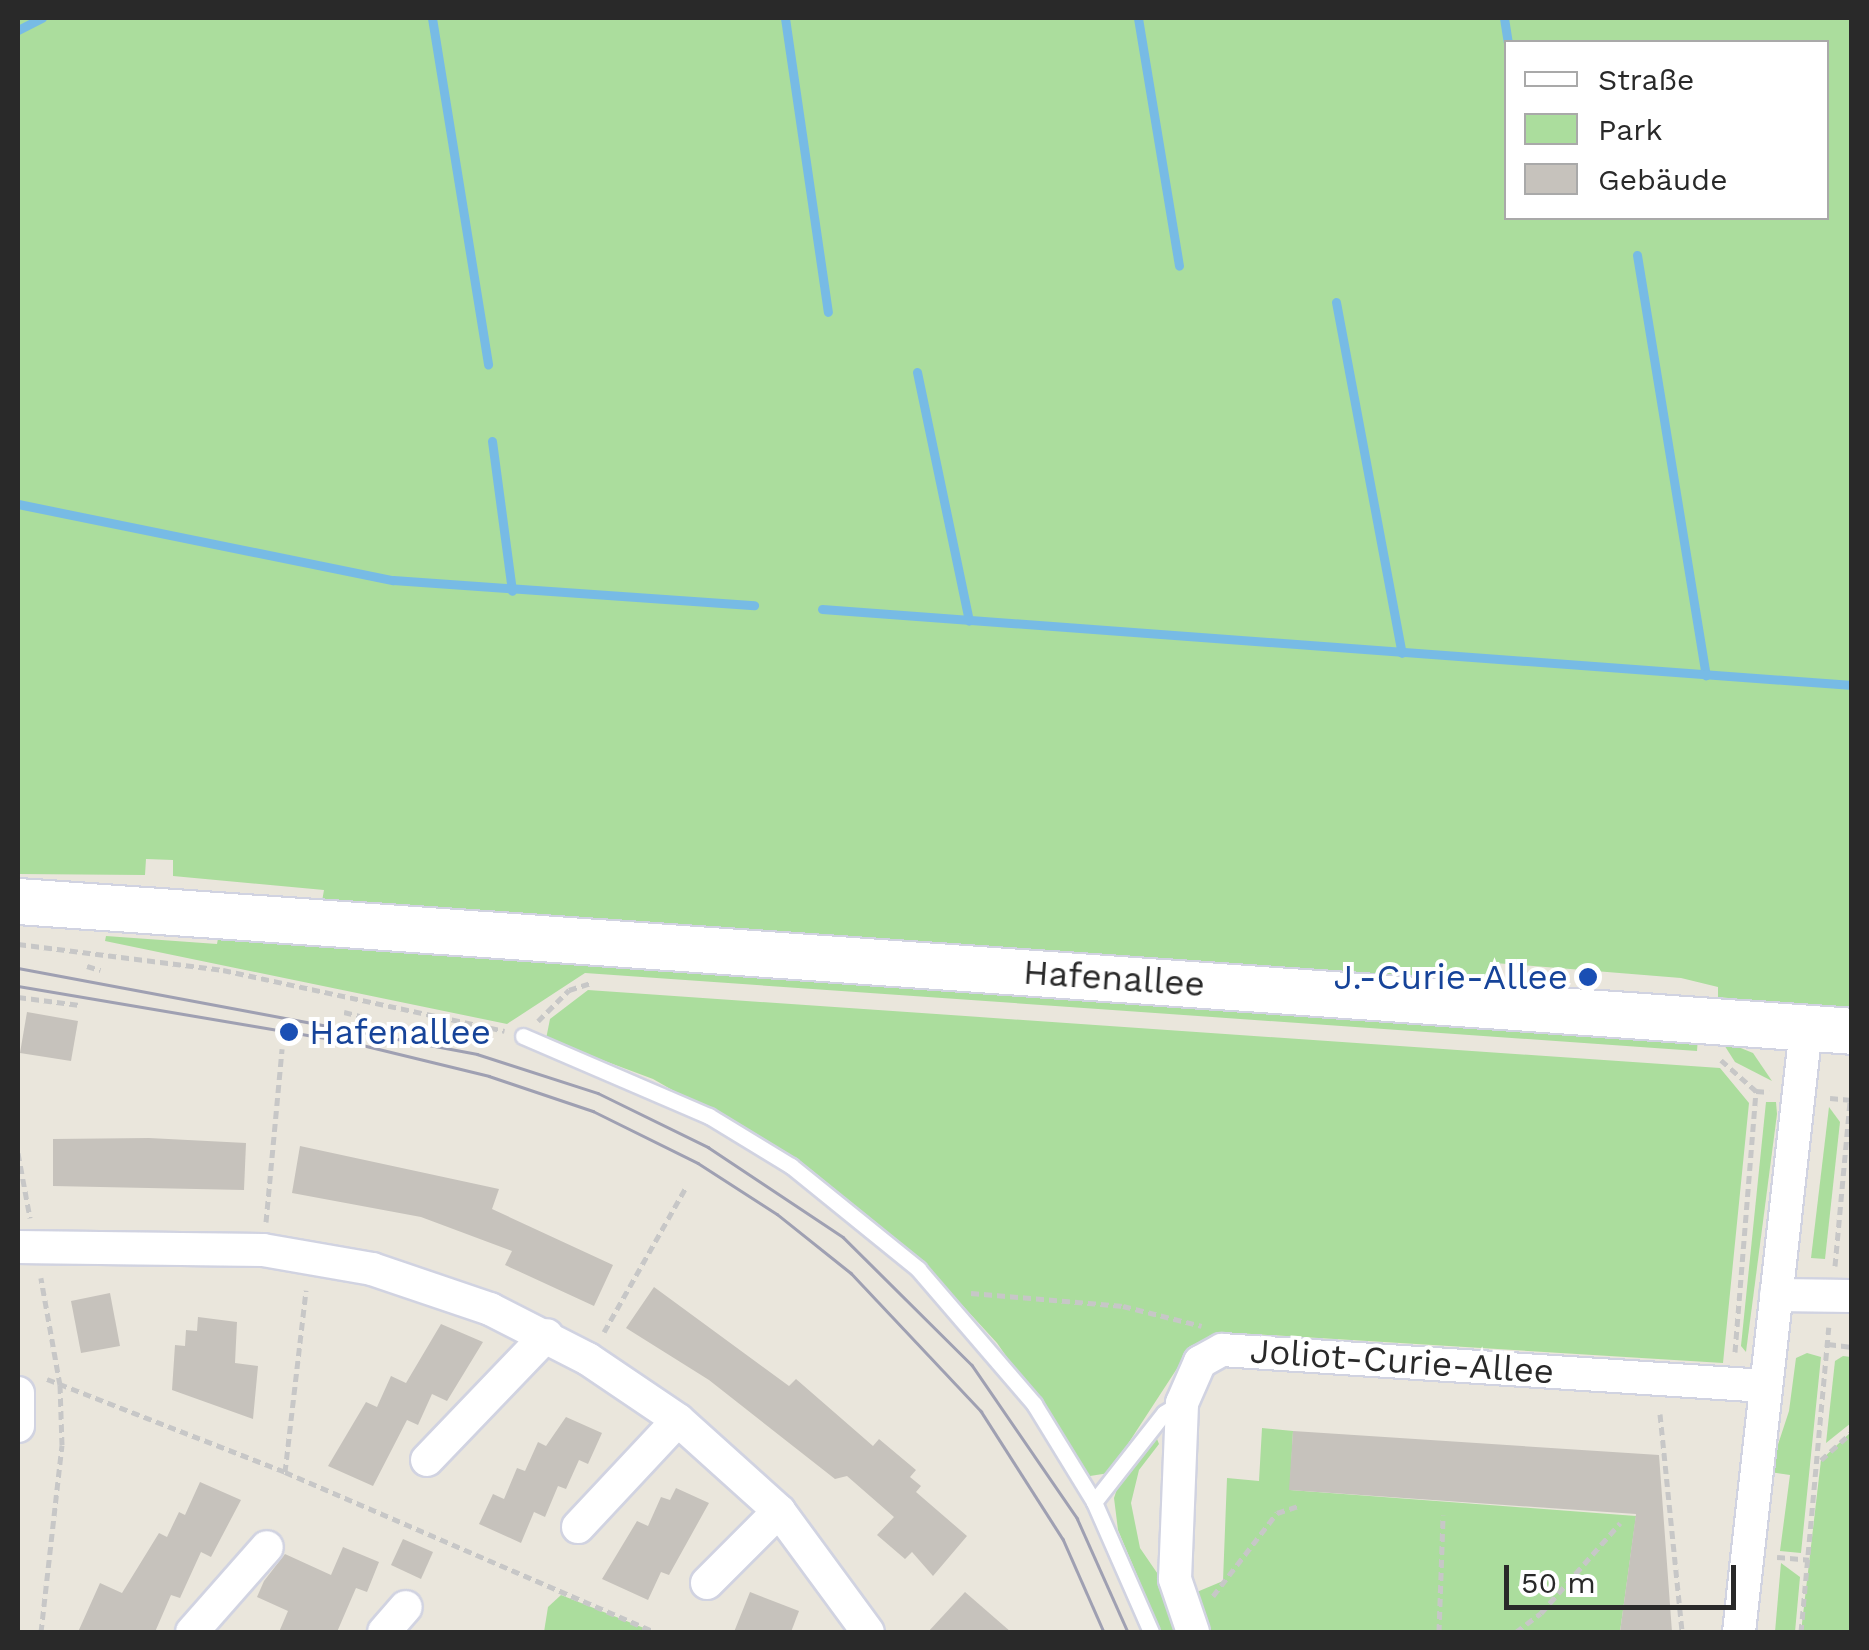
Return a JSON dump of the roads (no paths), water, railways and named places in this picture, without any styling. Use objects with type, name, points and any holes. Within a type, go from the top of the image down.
[{"type":"street","name":"Hafenallee","points":[[18,901],[1852,1031]]},
{"type":"street","points":[[1739,1632],[1806,1028]]},
{"type":"street","points":[[18,1247],[263,1250],[429,1286],[546,1335],[678,1420],[778,1511],[868,1632]]},
{"type":"street","points":[[1776,1294],[1842,1298]]},
{"type":"street","points":[[427,1460],[546,1335]]},
{"type":"street","name":"Joliot-Curie-Allee","points":[[1190,1623],[1174,1579],[1182,1402],[1200,1362],[1224,1350],[1766,1386]]},
{"type":"street","points":[[18,1393],[18,1426]]},
{"type":"street","points":[[578,1527],[678,1420]]},
{"type":"street","points":[[707,1583],[778,1511]]},
{"type":"street","points":[[192,1632],[267,1547]]},
{"type":"street","points":[[384,1632],[406,1607]]},
{"type":"lane","points":[[523,1036],[710,1116],[775,1156],[864,1222],[938,1290],[1034,1404],[1094,1502],[1151,1632]]},
{"type":"lane","points":[[1094,1502],[1164,1413],[1182,1402]]},
{"type":"waterway","points":[[18,30],[42,18]]},
{"type":"waterway","points":[[432,18],[488,364]]},
{"type":"waterway","points":[[785,18],[828,312]]},
{"type":"waterway","points":[[1138,18],[1179,266]]},
{"type":"waterway","points":[[1504,18],[1508,40]]},
{"type":"waterway","points":[[1637,255],[1706,675]]},
{"type":"waterway","points":[[1336,302],[1402,653]]},
{"type":"waterway","points":[[917,372],[969,621]]},
{"type":"waterway","points":[[492,441],[512,591]]},
{"type":"waterway","points":[[18,504],[393,580],[754,605]]},
{"type":"waterway","points":[[822,609],[1852,685]]},
{"type":"tram line","points":[[18,968],[477,1054],[598,1093],[708,1147],[843,1237],[972,1365],[1077,1518],[1128,1632]]},
{"type":"tram line","points":[[18,986],[354,1043],[489,1076],[593,1111],[698,1163],[777,1214],[851,1273],[981,1411],[1063,1539],[1104,1632]]},
{"type":"place","name":"J.-Curie-Allee","points":[[1588,977]]},
{"type":"place","name":"Hafenallee","points":[[289,1032]]}]
